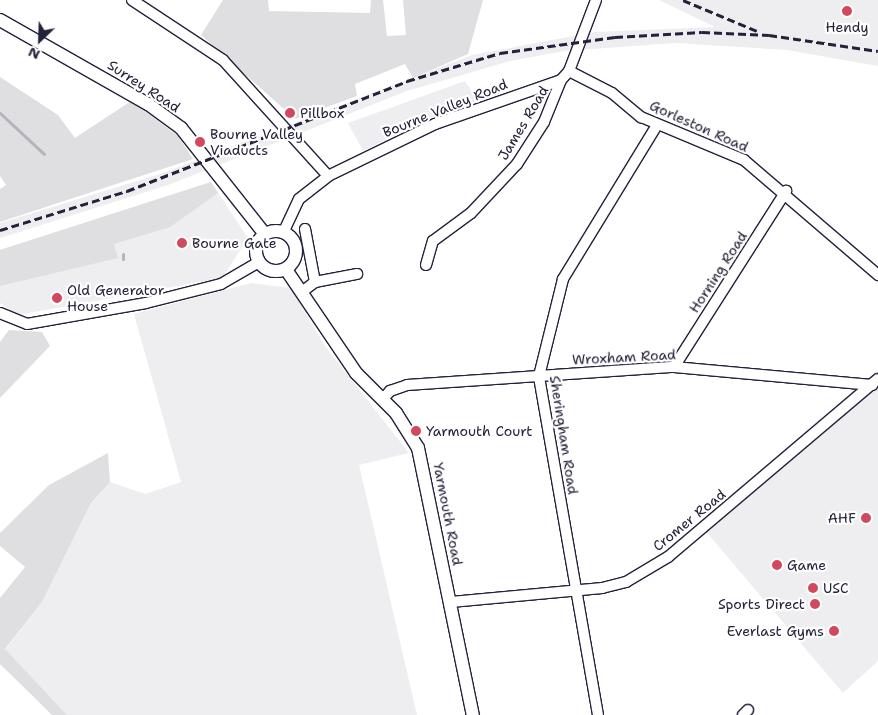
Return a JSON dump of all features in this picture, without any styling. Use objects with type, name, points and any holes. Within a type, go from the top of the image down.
[{"type":"street","points":[[132,0],[147,3],[223,60],[328,176]]},
{"type":"street","name":"Bourne Valley Road","points":[[284,231],[299,199],[328,176],[435,124],[561,80],[569,71],[596,0]]},
{"type":"street","name":"Surrey Road","points":[[0,20],[140,99],[182,128],[263,232]]},
{"type":"street","name":"Gorleston Road","points":[[569,71],[657,125],[744,160],[786,191],[878,275]]},
{"type":"street","name":"James Road","points":[[426,265],[433,241],[471,214],[517,164],[544,122],[561,80]]},
{"type":"street","name":"Sheringham Road","points":[[598,715],[538,376],[563,280],[657,125]]},
{"type":"street","name":"Horning Road","points":[[674,366],[786,191]]},
{"type":"street","points":[[305,229],[315,282]]},
{"type":"street","points":[[284,231],[293,245],[294,262],[287,271],[272,272],[259,262],[257,247],[263,232],[284,231]]},
{"type":"street","points":[[0,313],[18,323],[146,303],[221,284],[259,262]]},
{"type":"street","name":"Yarmouth Road","points":[[287,271],[303,291],[356,373],[383,399],[412,435],[425,468],[473,715]]},
{"type":"street","points":[[303,291],[315,282],[356,274]]},
{"type":"street","name":"Wroxham Road","points":[[383,399],[399,386],[674,366],[875,382]]},
{"type":"street","name":"Cromer Road","points":[[451,602],[576,590],[626,582],[668,557],[875,382]]},
{"type":"shaded area","points":[[223,0],[268,0],[269,11],[370,13],[371,0],[383,0],[387,36],[406,35],[403,0],[483,0],[468,54],[413,78],[405,64],[355,84],[357,96],[295,119],[201,35]]},
{"type":"shaded area","points":[[659,0],[878,0],[878,66],[787,50],[676,43],[564,51],[510,61],[407,91],[168,185],[0,238],[0,223],[160,174],[472,55],[595,32],[715,27]]},
{"type":"shaded area","points":[[0,77],[58,115],[75,138],[131,101],[178,136],[193,159],[0,222],[0,189],[6,185],[0,176]]},
{"type":"shaded area","points":[[465,81],[478,101],[438,114],[363,151],[348,123]]},
{"type":"shaded area","points":[[211,182],[248,238],[222,278],[18,315],[0,303],[0,250]]},
{"type":"shaded area","points":[[211,182],[218,193],[170,227],[114,244],[118,258],[0,286],[0,250]]},
{"type":"shaded area","points":[[251,283],[291,288],[325,346],[409,453],[359,465],[417,715],[67,715],[5,650],[42,602],[91,503],[110,482],[145,494],[181,482],[134,314]]},
{"type":"shaded area","points":[[9,330],[42,332],[50,346],[0,398],[0,342]]},
{"type":"shaded area","points":[[878,384],[878,661],[843,693],[703,528]]},
{"type":"shaded area","points":[[108,453],[110,482],[91,503],[42,602],[5,649],[67,715],[52,715],[0,664],[0,598],[25,567],[0,546],[0,533],[49,485]]},
{"type":"waterway","points":[[0,113],[44,154]]},
{"type":"waterway","points":[[123,254],[123,259]]},
{"type":"railway","points":[[683,0],[757,31]]},
{"type":"railway","points":[[0,230],[127,191],[407,81],[500,53],[615,37],[702,32],[769,35],[878,51]]},
{"type":"place","name":"Hendy","points":[[847,11]]},
{"type":"place","name":"Pillbox","points":[[290,113]]},
{"type":"place","name":"Bourne Valley Viaducts","points":[[200,142]]},
{"type":"place","name":"Bourne Gate","points":[[182,243]]},
{"type":"place","name":"Old Generator House","points":[[57,298]]},
{"type":"place","name":"Yarmouth Court","points":[[416,431]]},
{"type":"place","name":"AHF","points":[[866,518]]},
{"type":"place","name":"Game","points":[[777,565]]},
{"type":"place","name":"USC","points":[[813,588]]},
{"type":"place","name":"Sports Direct","points":[[815,604]]},
{"type":"place","name":"Everlast Gyms","points":[[834,631]]}]
